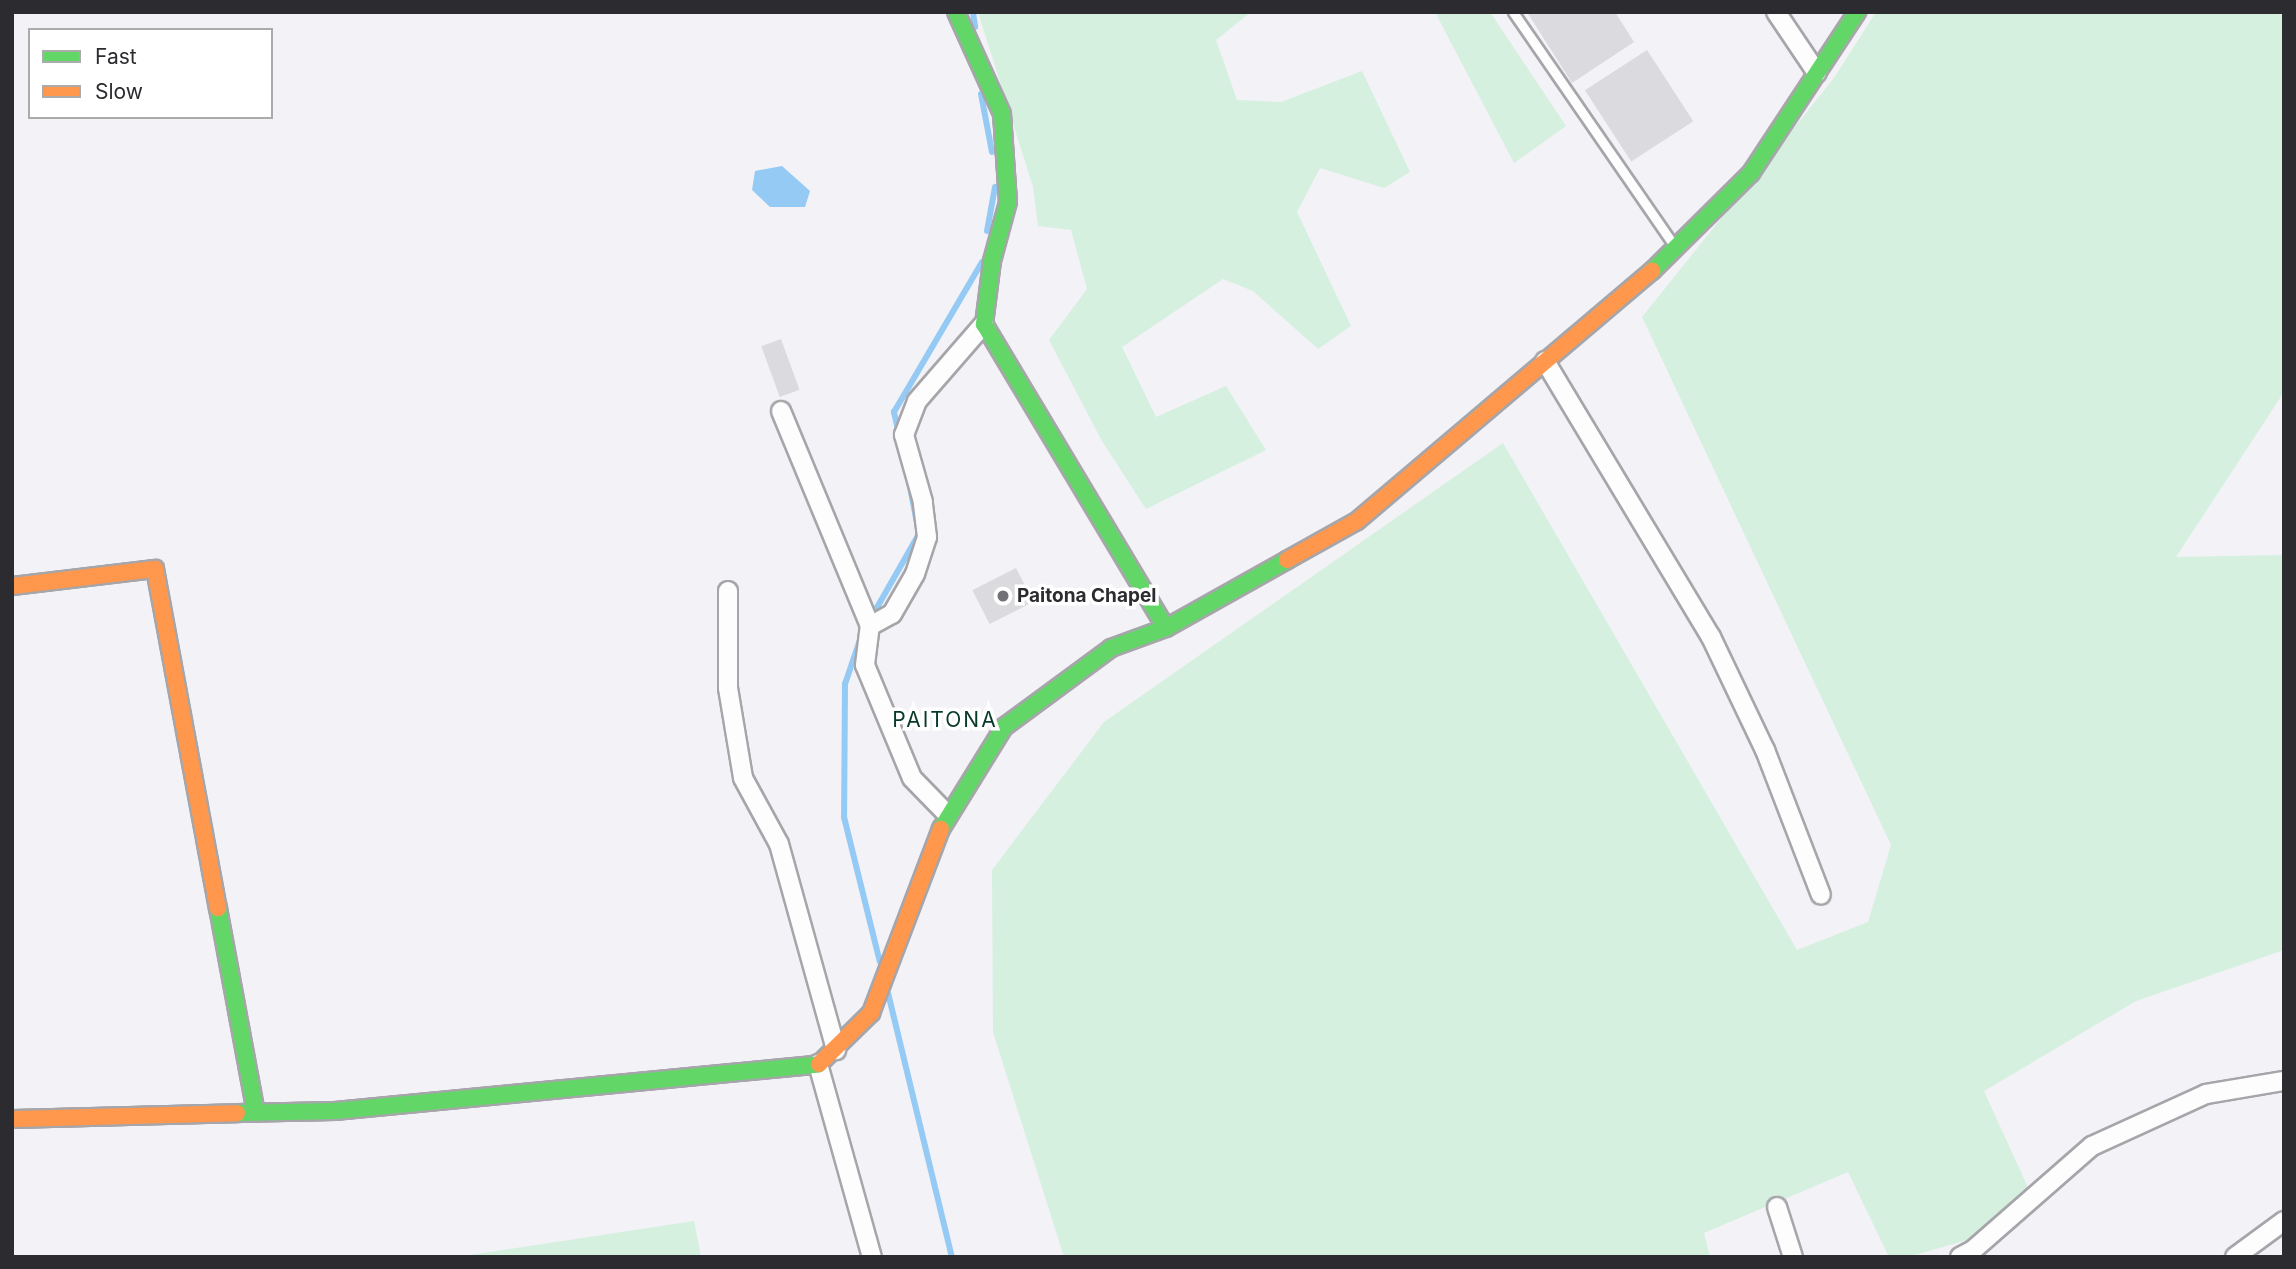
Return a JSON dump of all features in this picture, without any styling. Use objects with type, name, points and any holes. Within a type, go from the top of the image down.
[{"type":"street","points":[[870,626],[892,614],[915,574],[927,537],[923,502],[904,435],[917,401],[984,324],[992,261],[1008,202],[1002,114],[956,12]]},
{"type":"street","points":[[1776,12],[1817,74]]},
{"type":"street","points":[[12,1119],[335,1111],[818,1064],[836,1050],[871,1013],[947,814],[1004,727],[1111,648],[1166,628],[1357,521],[1677,249],[1751,173],[1857,12]]},
{"type":"street","points":[[984,324],[1166,628]]},
{"type":"street","points":[[1545,361],[1711,636],[1765,750],[1821,895]]},
{"type":"street","points":[[781,411],[870,626],[865,665],[912,778],[947,814]]},
{"type":"street","points":[[12,586],[155,569],[256,1113]]},
{"type":"street","points":[[728,591],[728,688],[743,778],[779,844],[836,1050]]},
{"type":"street","points":[[818,1064],[872,1257]]},
{"type":"street","points":[[1970,1255],[2092,1146],[2206,1094],[2284,1081]]},
{"type":"street","points":[[1777,1207],[1793,1257]]},
{"type":"street","points":[[2235,1257],[2284,1221]]},
{"type":"lane","points":[[1513,12],[1677,249]]},
{"type":"green space","points":[[978,12],[1251,12],[1216,40],[1237,100],[1281,102],[1362,71],[1410,172],[1384,188],[1320,168],[1297,212],[1351,326],[1318,349],[1253,291],[1223,279],[1122,347],[1156,417],[1226,386],[1266,450],[1146,509],[1102,441],[1049,340],[1087,289],[1071,230],[1038,226],[1033,187]]},
{"type":"green space","points":[[1435,12],[1490,12],[1566,126],[1514,163]]},
{"type":"green space","points":[[1876,12],[2284,12],[2284,392],[2176,557],[2284,555],[2284,950],[2136,1001],[1984,1091],[2029,1190],[1967,1240],[1908,1257],[1889,1257],[1848,1172],[1704,1233],[1710,1257],[1064,1257],[993,1032],[992,870],[1104,722],[1503,443],[1797,950],[1868,922],[1891,845],[1642,317],[1834,78]]},
{"type":"green space","points":[[694,1221],[701,1257],[457,1257]]},
{"type":"water","points":[[782,166],[810,191],[805,207],[770,207],[752,190],[755,171]]},
{"type":"building","points":[[1527,12],[1615,12],[1634,42],[1572,83]]},
{"type":"building","points":[[1647,50],[1693,121],[1631,162],[1585,90]]},
{"type":"building","points":[[781,339],[799,390],[780,397],[761,346]]},
{"type":"building","name":"Paitona Chapel","points":[[1016,568],[1033,602],[990,624],[972,590]]},
{"type":"waterway","points":[[973,12],[975,27]]},
{"type":"waterway","points":[[981,94],[992,152]]},
{"type":"waterway","points":[[987,231],[995,187]]},
{"type":"waterway","points":[[899,434],[894,412],[982,262]]},
{"type":"waterway","points":[[909,482],[917,523]]},
{"type":"waterway","points":[[871,618],[919,534]]},
{"type":"waterway","points":[[862,634],[845,684],[844,817],[880,962]]},
{"type":"waterway","points":[[888,993],[952,1257]]},
{"type":"traffic: fast","points":[[956,12],[1002,114],[1008,202],[992,261],[984,324],[1166,628]]},
{"type":"traffic: fast","points":[[1652,271],[1751,173],[1857,12]]},
{"type":"traffic: fast","points":[[941,829],[1004,727],[1111,648],[1166,628],[1287,560]]},
{"type":"traffic: fast","points":[[218,908],[256,1113]]},
{"type":"traffic: fast","points":[[237,1113],[335,1111],[819,1064]]},
{"type":"traffic: slow","points":[[1287,560],[1357,521],[1652,271]]},
{"type":"traffic: slow","points":[[12,586],[155,569],[218,908]]},
{"type":"traffic: slow","points":[[819,1064],[871,1013],[941,829]]},
{"type":"traffic: slow","points":[[12,1119],[237,1113]]},
{"type":"place","name":"Paitona Chapel","points":[[1003,596]]},
{"type":"district","name":"PAITONA","points":[[945,720]]}]
